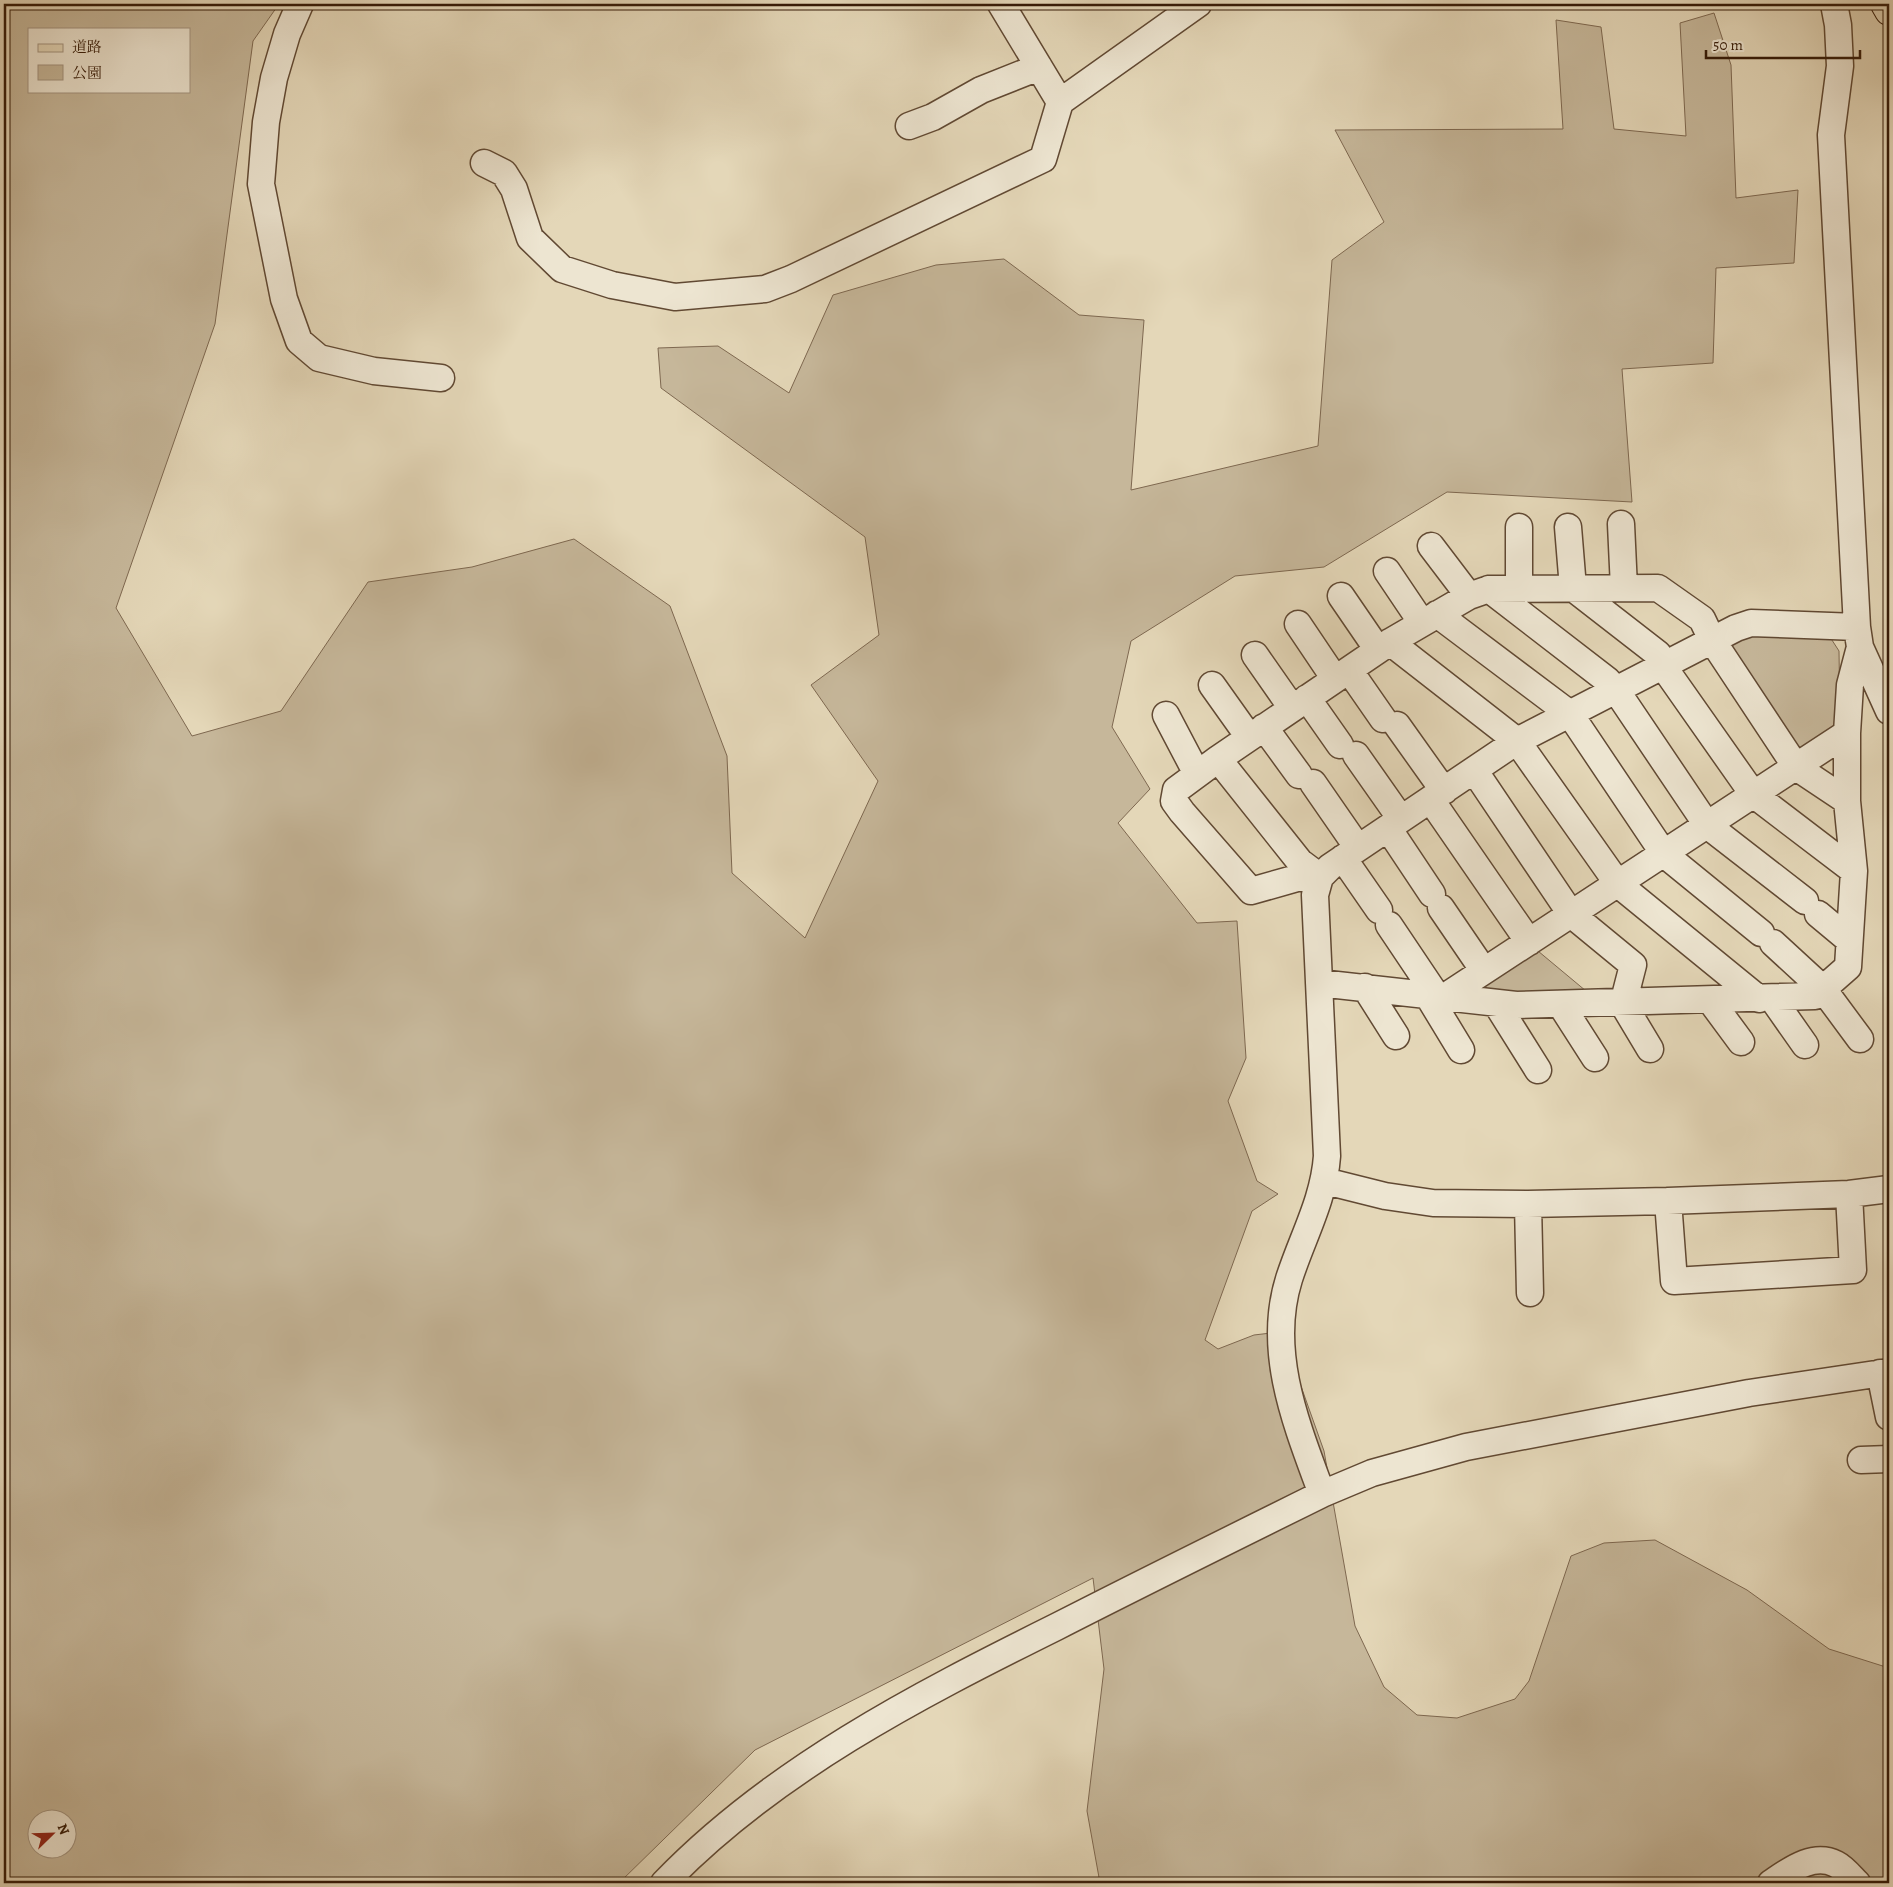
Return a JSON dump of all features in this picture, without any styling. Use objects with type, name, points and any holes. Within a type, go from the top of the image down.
[{"type":"main road","points":[[1886,4],[1889,11]]},
{"type":"street","points":[[300,4],[287,34],[274,78],[266,122],[261,184],[284,299],[298,341],[319,358],[374,371],[441,378]]},
{"type":"street","points":[[1001,4],[1060,102]]},
{"type":"street","points":[[484,163],[504,173],[514,188],[530,238],[562,269],[612,284],[675,297],[765,288],[791,279],[1043,160],[1060,102],[1198,4]]},
{"type":"street","points":[[1320,983],[1436,995],[1516,1006],[1622,1004],[1815,996],[1848,967],[1848,938],[1854,871],[1848,801],[1848,733],[1850,685],[1859,637],[1830,135],[1832,115],[1838,94],[1840,66],[1838,25],[1834,4]]},
{"type":"street","points":[[909,126],[933,117],[981,90],[1039,67]]},
{"type":"street","points":[[1621,524],[1624,588]]},
{"type":"street","points":[[1568,526],[1573,588],[1658,654],[1663,666],[1753,794],[1854,871]]},
{"type":"street","points":[[1519,527],[1519,589]]},
{"type":"street","points":[[1431,546],[1479,592],[1607,680],[1616,690],[1708,825],[1848,938]]},
{"type":"street","points":[[1387,571],[1430,618],[1570,714],[1664,854],[1767,938],[1823,989],[1860,1039]]},
{"type":"street","points":[[1320,877],[1297,878],[1251,891],[1174,801],[1176,790],[1257,732],[1384,646],[1430,618],[1479,592],[1519,589],[1658,588],[1702,620],[1712,640],[1796,767],[1848,801]]},
{"type":"street","points":[[1341,596],[1384,646],[1517,741],[1618,884],[1766,998],[1805,1045]]},
{"type":"street","points":[[1322,1494],[1294,1414],[1281,1361],[1282,1318],[1288,1281],[1325,1181],[1327,1156],[1315,895],[1320,877],[1350,853],[1517,741],[1712,640],[1751,623],[1859,637]]},
{"type":"street","points":[[1298,624],[1342,675],[1390,722],[1529,942]]},
{"type":"street","points":[[1859,637],[1889,711]]},
{"type":"street","points":[[1255,655],[1299,703],[1348,750],[1394,824],[1437,901],[1484,971]]},
{"type":"street","points":[[1212,684],[1257,732],[1306,779],[1350,853],[1384,918],[1436,995],[1461,1050]]},
{"type":"street","points":[[1166,715],[1197,774]]},
{"type":"street","points":[[1436,995],[1484,971],[1848,733]]},
{"type":"street","points":[[1218,759],[1300,862],[1320,877]]},
{"type":"street","points":[[1474,770],[1571,914],[1633,965],[1622,1004],[1650,1049]]},
{"type":"street","points":[[1365,987],[1396,1036]]},
{"type":"street","points":[[1710,1000],[1741,1042]]},
{"type":"street","points":[[1496,1003],[1538,1070]]},
{"type":"street","points":[[1560,1005],[1595,1058]]},
{"type":"street","points":[[1325,1181],[1385,1196],[1433,1203],[1528,1204],[1668,1201],[1849,1194],[1889,1189]]},
{"type":"street","points":[[1668,1201],[1674,1281],[1853,1270],[1849,1194]]},
{"type":"street","points":[[1528,1204],[1530,1293]]},
{"type":"street","points":[[664,1883],[685,1861],[766,1794],[850,1737],[972,1669],[1322,1494],[1372,1473],[1466,1447],[1749,1393],[1885,1372],[1889,1417]]},
{"type":"street","points":[[1861,1460],[1889,1458]]},
{"type":"street","points":[[1771,1883],[1796,1867],[1815,1860],[1836,1864],[1857,1883]]},
{"type":"green space","points":[[4,4],[279,4],[253,41],[215,324],[116,608],[192,736],[281,711],[368,582],[472,567],[574,539],[670,606],[727,756],[732,873],[805,938],[878,781],[811,685],[879,635],[865,537],[661,388],[658,348],[718,346],[789,393],[833,295],[936,265],[1004,259],[1079,315],[1144,320],[1131,490],[1318,446],[1332,260],[1384,222],[1335,130],[1563,129],[1556,20],[1601,27],[1614,129],[1686,136],[1680,23],[1714,13],[1731,65],[1736,198],[1798,190],[1794,263],[1716,268],[1713,363],[1622,369],[1632,502],[1447,492],[1324,567],[1235,576],[1131,641],[1112,727],[1150,789],[1118,823],[1197,923],[1237,921],[1246,1058],[1228,1101],[1257,1181],[1278,1194],[1252,1211],[1205,1340],[1218,1349],[1254,1335],[1271,1333],[1286,1344],[1324,1451],[1355,1626],[1384,1687],[1417,1715],[1457,1718],[1515,1699],[1529,1681],[1571,1556],[1604,1543],[1655,1540],[1747,1590],[1829,1649],[1889,1668],[1889,1883],[1100,1883],[1087,1811],[1104,1669],[1093,1578],[755,1750],[619,1883],[4,1883]]},
{"type":"green space","points":[[1749,634],[1830,637],[1839,651],[1840,720],[1835,733],[1798,756],[1722,647]]},
{"type":"green space","points":[[1532,946],[1592,996],[1516,1000],[1470,986]]}]
